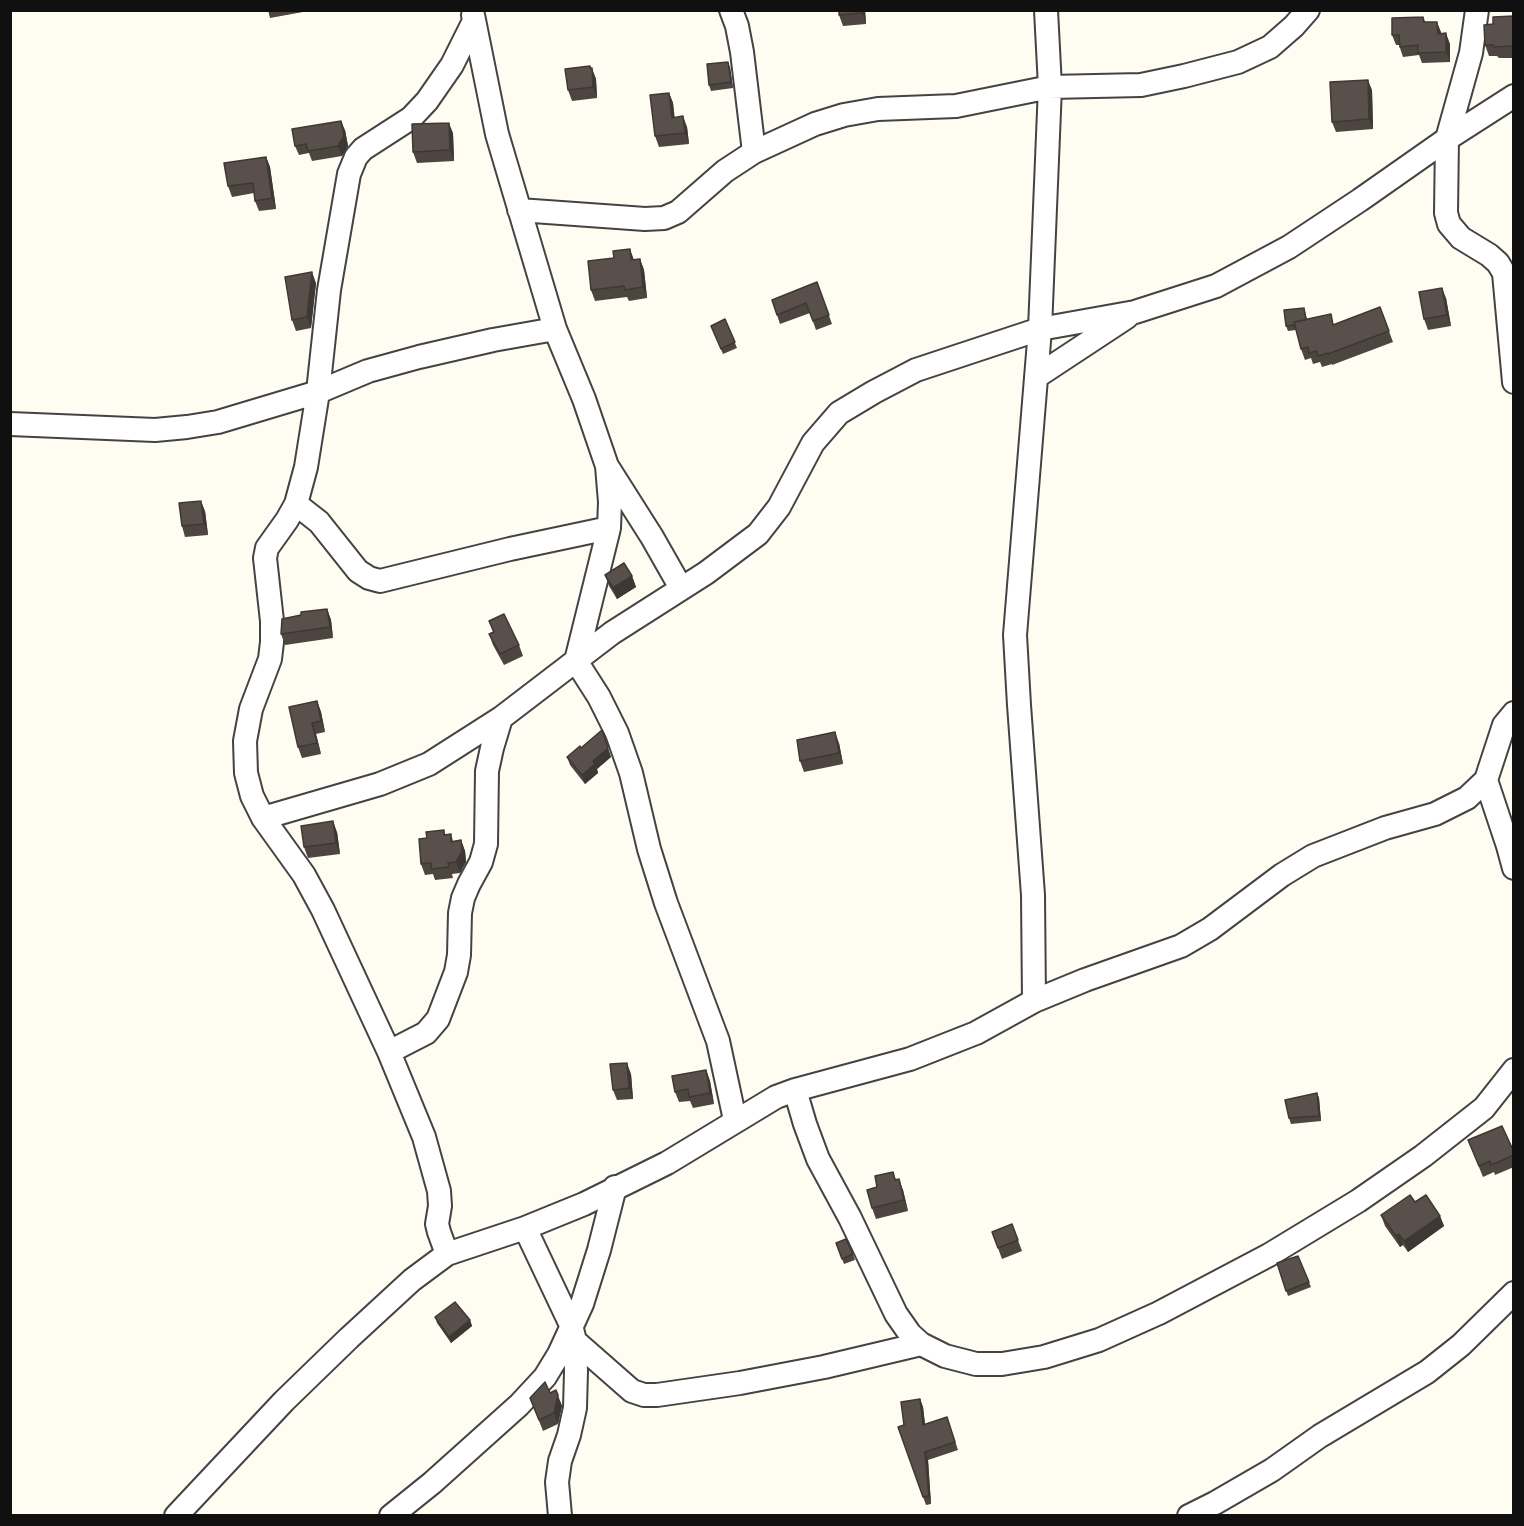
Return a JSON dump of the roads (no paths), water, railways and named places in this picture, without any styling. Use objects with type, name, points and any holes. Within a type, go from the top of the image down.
[{"type":"street","points":[[731,10],[742,52],[754,152]]},
{"type":"street","points":[[1034,1001],[1033,895],[1018,705],[1015,635],[1040,329],[1050,87],[1046,10]]},
{"type":"street","points":[[519,210],[645,219],[664,218],[678,212],[725,171],[754,152],[815,124],[844,115],[878,109],[956,106],[1050,87],[1141,85],[1184,76],[1238,62],[1270,47],[1308,10]]},
{"type":"street","points":[[1477,10],[1471,53],[1447,139],[1446,213],[1449,224],[1461,238],[1489,255],[1504,273],[1514,382]]},
{"type":"street","points":[[474,16],[497,134],[555,329],[584,399],[607,466],[681,588]]},
{"type":"street","points":[[447,1254],[437,1224],[440,1191],[424,1137],[389,1052],[328,920],[304,875],[262,818],[252,796],[246,773],[245,741],[251,710],[265,675],[271,650],[272,621],[265,558],[267,548],[296,504],[306,467],[318,392],[329,290],[349,174],[363,149],[411,118],[427,101],[452,65],[474,16]]},
{"type":"street","points":[[262,818],[380,784],[429,764],[501,718],[612,633],[706,573],[758,534],[779,507],[813,443],[839,412],[916,370],[1040,329],[1135,312],[1216,286],[1289,247],[1514,96]]},
{"type":"street","points":[[1036,377],[1135,312]]},
{"type":"street","points":[[10,424],[155,430],[188,428],[230,419],[318,392],[368,370],[493,340],[555,329]]},
{"type":"street","points":[[607,466],[610,502],[609,528],[576,662],[599,697],[621,743],[659,881],[718,1041],[735,1120]]},
{"type":"street","points":[[296,504],[319,522],[358,571],[369,578],[380,581],[510,549],[609,528]]},
{"type":"street","points":[[176,1515],[284,1401],[340,1346],[412,1280],[447,1254],[525,1228],[584,1204],[667,1163],[776,1097],[910,1059],[976,1033],[1034,1001],[1084,980],[1181,946],[1210,929],[1282,875],[1313,856],[1385,828],[1435,814],[1467,798],[1486,780],[1504,726],[1514,713]]},
{"type":"street","points":[[389,1052],[426,1033],[438,1019],[456,972],[463,898],[481,862],[486,844],[487,771],[501,718]]},
{"type":"street","points":[[1486,780],[1514,868]]},
{"type":"street","points":[[795,1090],[819,1159],[896,1314],[909,1334],[921,1344],[945,1356],[976,1364],[1002,1364],[1044,1357],[1099,1340],[1159,1313],[1269,1255],[1358,1201],[1423,1155],[1484,1108],[1514,1070]]},
{"type":"street","points":[[391,1515],[432,1483],[519,1405],[544,1377],[573,1333],[591,1278],[615,1187]]},
{"type":"street","points":[[525,1228],[573,1333],[576,1371],[575,1408],[560,1461],[557,1482],[560,1515]]},
{"type":"street","points":[[1189,1515],[1215,1503],[1272,1470],[1320,1436],[1427,1372],[1461,1344],[1514,1293]]},
{"type":"street","points":[[573,1333],[632,1391],[644,1395],[740,1383],[824,1367],[921,1344]]}]
